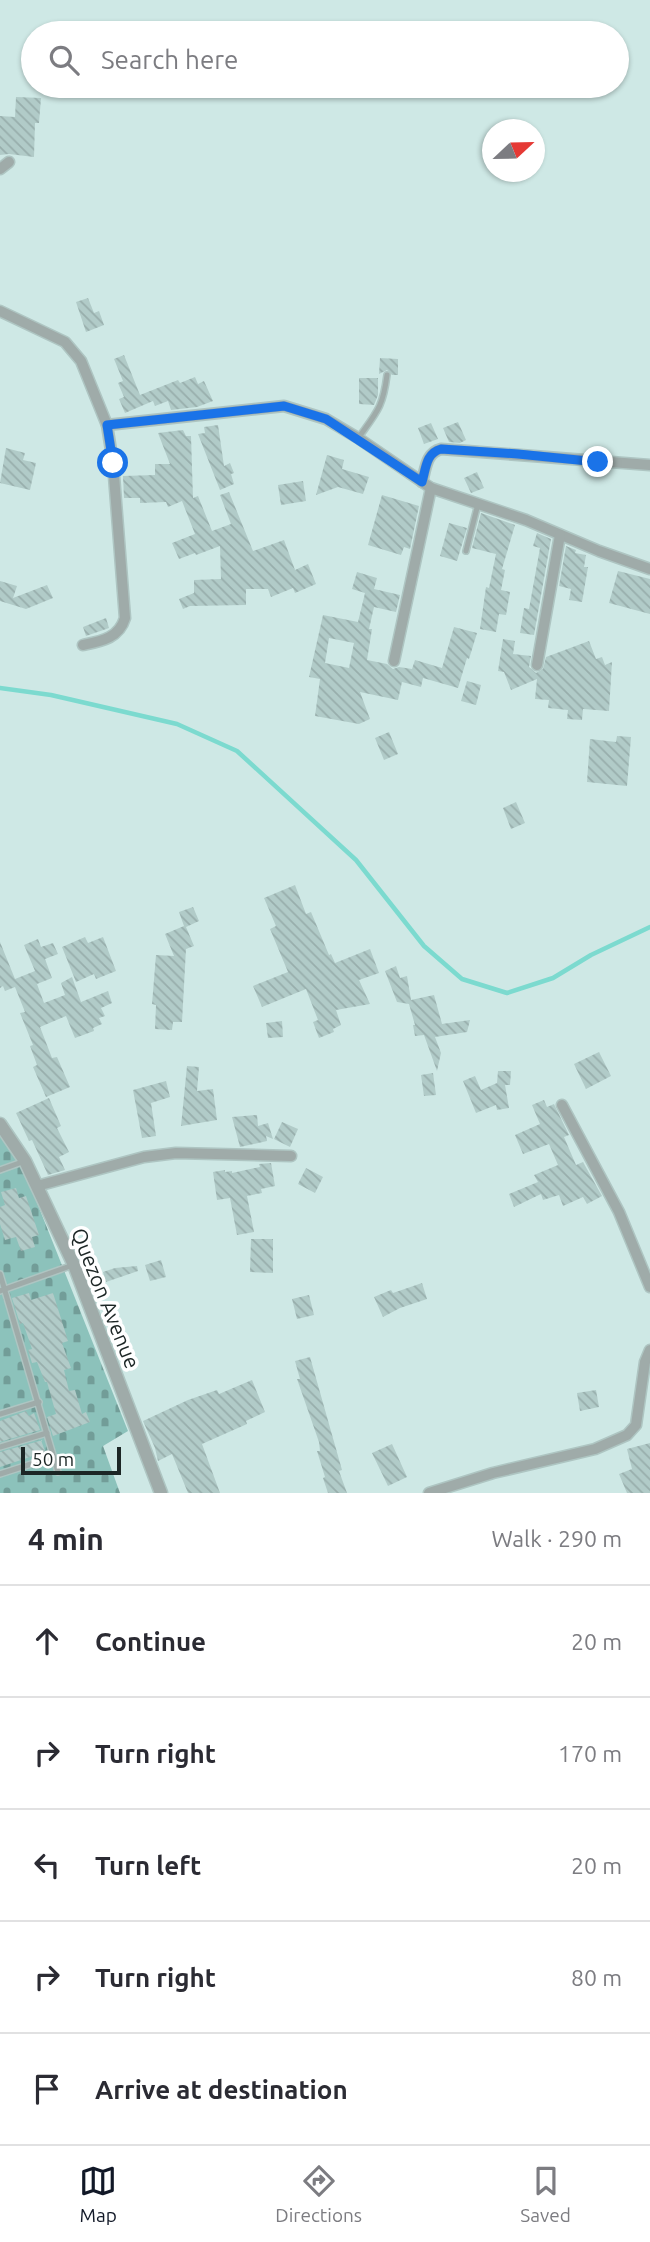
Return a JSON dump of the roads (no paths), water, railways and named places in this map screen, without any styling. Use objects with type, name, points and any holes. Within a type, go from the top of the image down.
[{"type":"street","points":[[0,311],[65,342],[81,360],[107,425],[114,476],[125,618],[122,628],[113,637],[83,645]]},
{"type":"street","points":[[107,425],[284,406],[326,419],[427,485],[650,569]]},
{"type":"street","points":[[394,661],[427,485],[429,456],[433,452],[441,449],[650,465]]},
{"type":"street","points":[[537,665],[560,535]]},
{"type":"street","points":[[562,1105],[619,1212],[650,1287]]},
{"type":"street","name":"Quezon Avenue","points":[[0,1124],[26,1161],[74,1265],[161,1493]]},
{"type":"street","points":[[37,1186],[144,1157],[176,1153],[291,1156]]},
{"type":"street","points":[[429,1493],[493,1473],[595,1449],[627,1435],[636,1425],[645,1362],[650,1350]]},
{"type":"lane","points":[[358,438],[381,406],[385,397],[387,375]]},
{"type":"lane","points":[[466,551],[478,504]]},
{"type":"lane","points":[[0,1170],[26,1161]]},
{"type":"lane","points":[[2,1290],[74,1265]]},
{"type":"lane","points":[[0,1274],[2,1290],[39,1402],[58,1472]]},
{"type":"lane","points":[[0,1414],[39,1402]]},
{"type":"lane","points":[[0,1447],[47,1433]]},
{"type":"lane","points":[[0,1474],[53,1457]]},
{"type":"waterway","points":[[0,688],[51,695],[177,724],[237,751],[356,860],[424,946],[462,979],[507,993],[553,978],[591,955],[650,927]]}]
